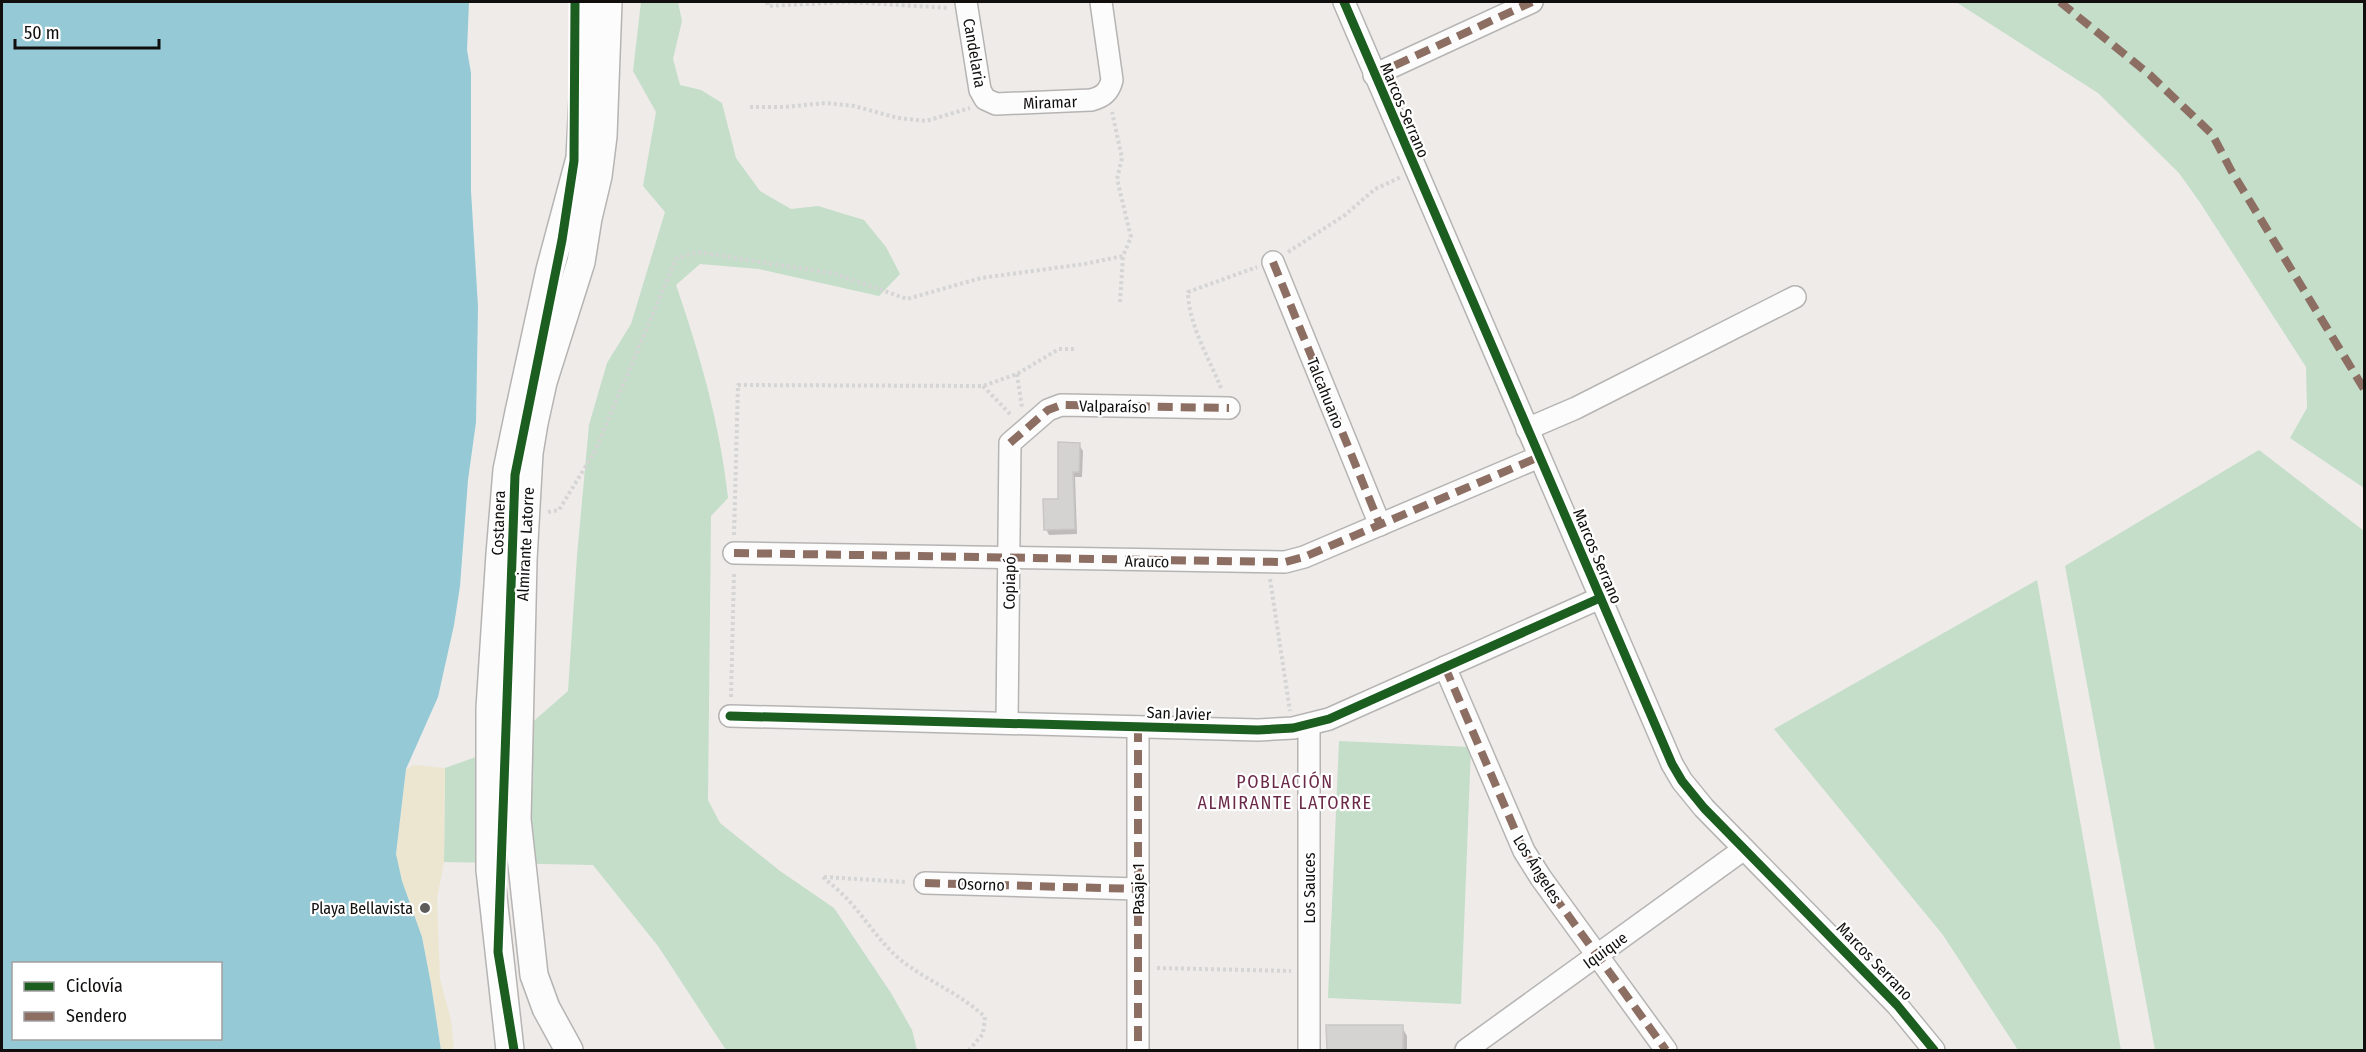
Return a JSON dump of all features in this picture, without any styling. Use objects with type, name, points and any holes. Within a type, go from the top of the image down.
[{"type":"main road","name":"Almirante Latorre","points":[[510,1050],[490,870],[490,708],[500,554],[507,470],[550,270],[580,158],[588,2]]},
{"type":"main road","name":"Almirante Latorre","points":[[568,1050],[546,1008],[534,975],[517,819],[523,560],[534,423],[543,382],[581,262],[598,176],[603,136],[608,2]]},
{"type":"street","points":[[1101,2],[1112,74],[1107,91]]},
{"type":"street","name":"Marcos Serrano","points":[[1344,2],[1672,764],[1692,795],[1897,1005],[1934,1050]]},
{"type":"street","points":[[1374,75],[1532,2]]},
{"type":"street","name":"Candelaria","points":[[967,5],[980,90],[989,102]]},
{"type":"street","name":"Miramar","points":[[989,102],[996,104],[1091,100],[1103,96],[1107,91]]},
{"type":"street","name":"Talcahuano","points":[[1273,262],[1380,525]]},
{"type":"street","points":[[1527,429],[1576,408],[1795,297]]},
{"type":"street","name":"Valparaíso","points":[[1018,436],[1048,410],[1061,405],[1229,408]]},
{"type":"street","name":"Copiapó","points":[[1007,723],[1009,558],[1018,436]]},
{"type":"street","name":"Arauco","points":[[734,553],[1268,564],[1304,557],[1539,457]]},
{"type":"street","name":"San Javier","points":[[730,716],[1258,730],[1301,726],[1329,719],[1600,598]]},
{"type":"street","name":"Los Ángeles","points":[[1445,667],[1524,851],[1666,1050]]},
{"type":"street","name":"Los Sauces","points":[[1301,726],[1308,1050]]},
{"type":"street","name":"Pasaje 1","points":[[1138,727],[1138,1050]]},
{"type":"street","name":"Iquique","points":[[1466,1050],[1744,849]]},
{"type":"street","name":"Osorno","points":[[925,883],[1138,889]]},
{"type":"path","points":[[767,2],[768,6],[848,2],[967,5]]},
{"type":"path","points":[[1107,91],[1122,158],[1117,179],[1131,237],[1123,256],[1120,302]]},
{"type":"path","points":[[750,107],[826,103],[854,106],[898,118],[926,121],[989,102]]},
{"type":"path","points":[[526,514],[559,510],[595,451],[676,259],[697,252],[836,274],[907,299],[981,278],[1084,264],[1123,256]]},
{"type":"path","points":[[730,716],[738,385],[983,386],[1017,374],[1059,349],[1077,349]]},
{"type":"path","points":[[1017,374],[1018,436]]},
{"type":"path","points":[[983,386],[1018,436]]},
{"type":"path","points":[[1268,564],[1301,726]]},
{"type":"path","points":[[925,883],[823,877],[849,902],[880,940],[901,960],[931,981],[970,1002],[986,1017],[983,1034],[969,1050]]},
{"type":"path","points":[[1138,968],[1308,972]]},
{"type":"green space","points":[[641,2],[678,2],[682,21],[673,59],[680,85],[701,90],[722,103],[736,158],[760,191],[791,209],[818,206],[864,220],[886,247],[900,274],[879,296],[759,269],[700,264],[676,285],[708,390],[720,443],[728,498],[711,516],[708,800],[720,823],[780,871],[834,908],[891,993],[912,1030],[917,1050],[726,1050],[658,946],[593,865],[444,862],[445,768],[504,747],[568,691],[589,425],[607,363],[631,324],[665,212],[643,186],[656,112],[633,71]]},
{"type":"green space","points":[[1956,2],[2364,2],[2364,488],[2290,438],[2307,408],[2306,367],[2179,173],[2098,93]]},
{"type":"green space","points":[[2259,450],[2364,531],[2364,1050],[2155,1050],[2065,566]]},
{"type":"green space","points":[[2037,580],[2121,1050],[2018,1050],[1943,935],[1774,729]]},
{"type":"green space","points":[[1339,741],[1471,747],[1461,1004],[1328,998]]},
{"type":"sand","name":"Playa Bellavista","points":[[414,765],[445,768],[444,862],[437,899],[440,979],[451,1020],[454,1050],[441,1050],[422,937],[402,881],[396,854],[406,769]]},
{"type":"water","points":[[2,2],[469,2],[467,50],[471,73],[471,191],[478,307],[476,422],[454,625],[438,697],[406,769],[396,854],[402,881],[422,937],[441,1050],[2,1050]]},
{"type":"building","points":[[1058,442],[1080,443],[1079,472],[1073,472],[1075,529],[1044,530],[1043,499],[1058,499]]},
{"type":"building","points":[[1326,1025],[1403,1025],[1403,1050],[1327,1050]]},
{"type":"marked path","points":[[1374,75],[1532,2]]},
{"type":"marked path","points":[[2060,2],[2150,75],[2212,134],[2232,172],[2364,389]]},
{"type":"marked path","points":[[1273,262],[1380,525]]},
{"type":"marked path","points":[[1010,443],[1048,410],[1061,405],[1229,408]]},
{"type":"marked path","points":[[734,553],[1285,562],[1304,557],[1539,457]]},
{"type":"marked path","points":[[1445,667],[1524,851],[1541,878],[1666,1050]]},
{"type":"marked path","points":[[1138,727],[1138,1050]]},
{"type":"marked path","points":[[925,883],[1138,889]]},
{"type":"cycle path","name":"Costanera","points":[[514,1050],[498,952],[515,475],[562,240],[574,161],[575,2]]},
{"type":"cycle path","points":[[1344,2],[1672,764],[1682,781],[1704,808],[1897,1005],[1934,1050]]},
{"type":"cycle path","points":[[730,716],[1258,730],[1293,728],[1329,719],[1600,598]]},
{"type":"place","name":"Playa Bellavista","points":[[425,908]]},
{"type":"district","name":"POBLACIÓN ALMIRANTE LATORRE","points":[[1285,792]]}]
